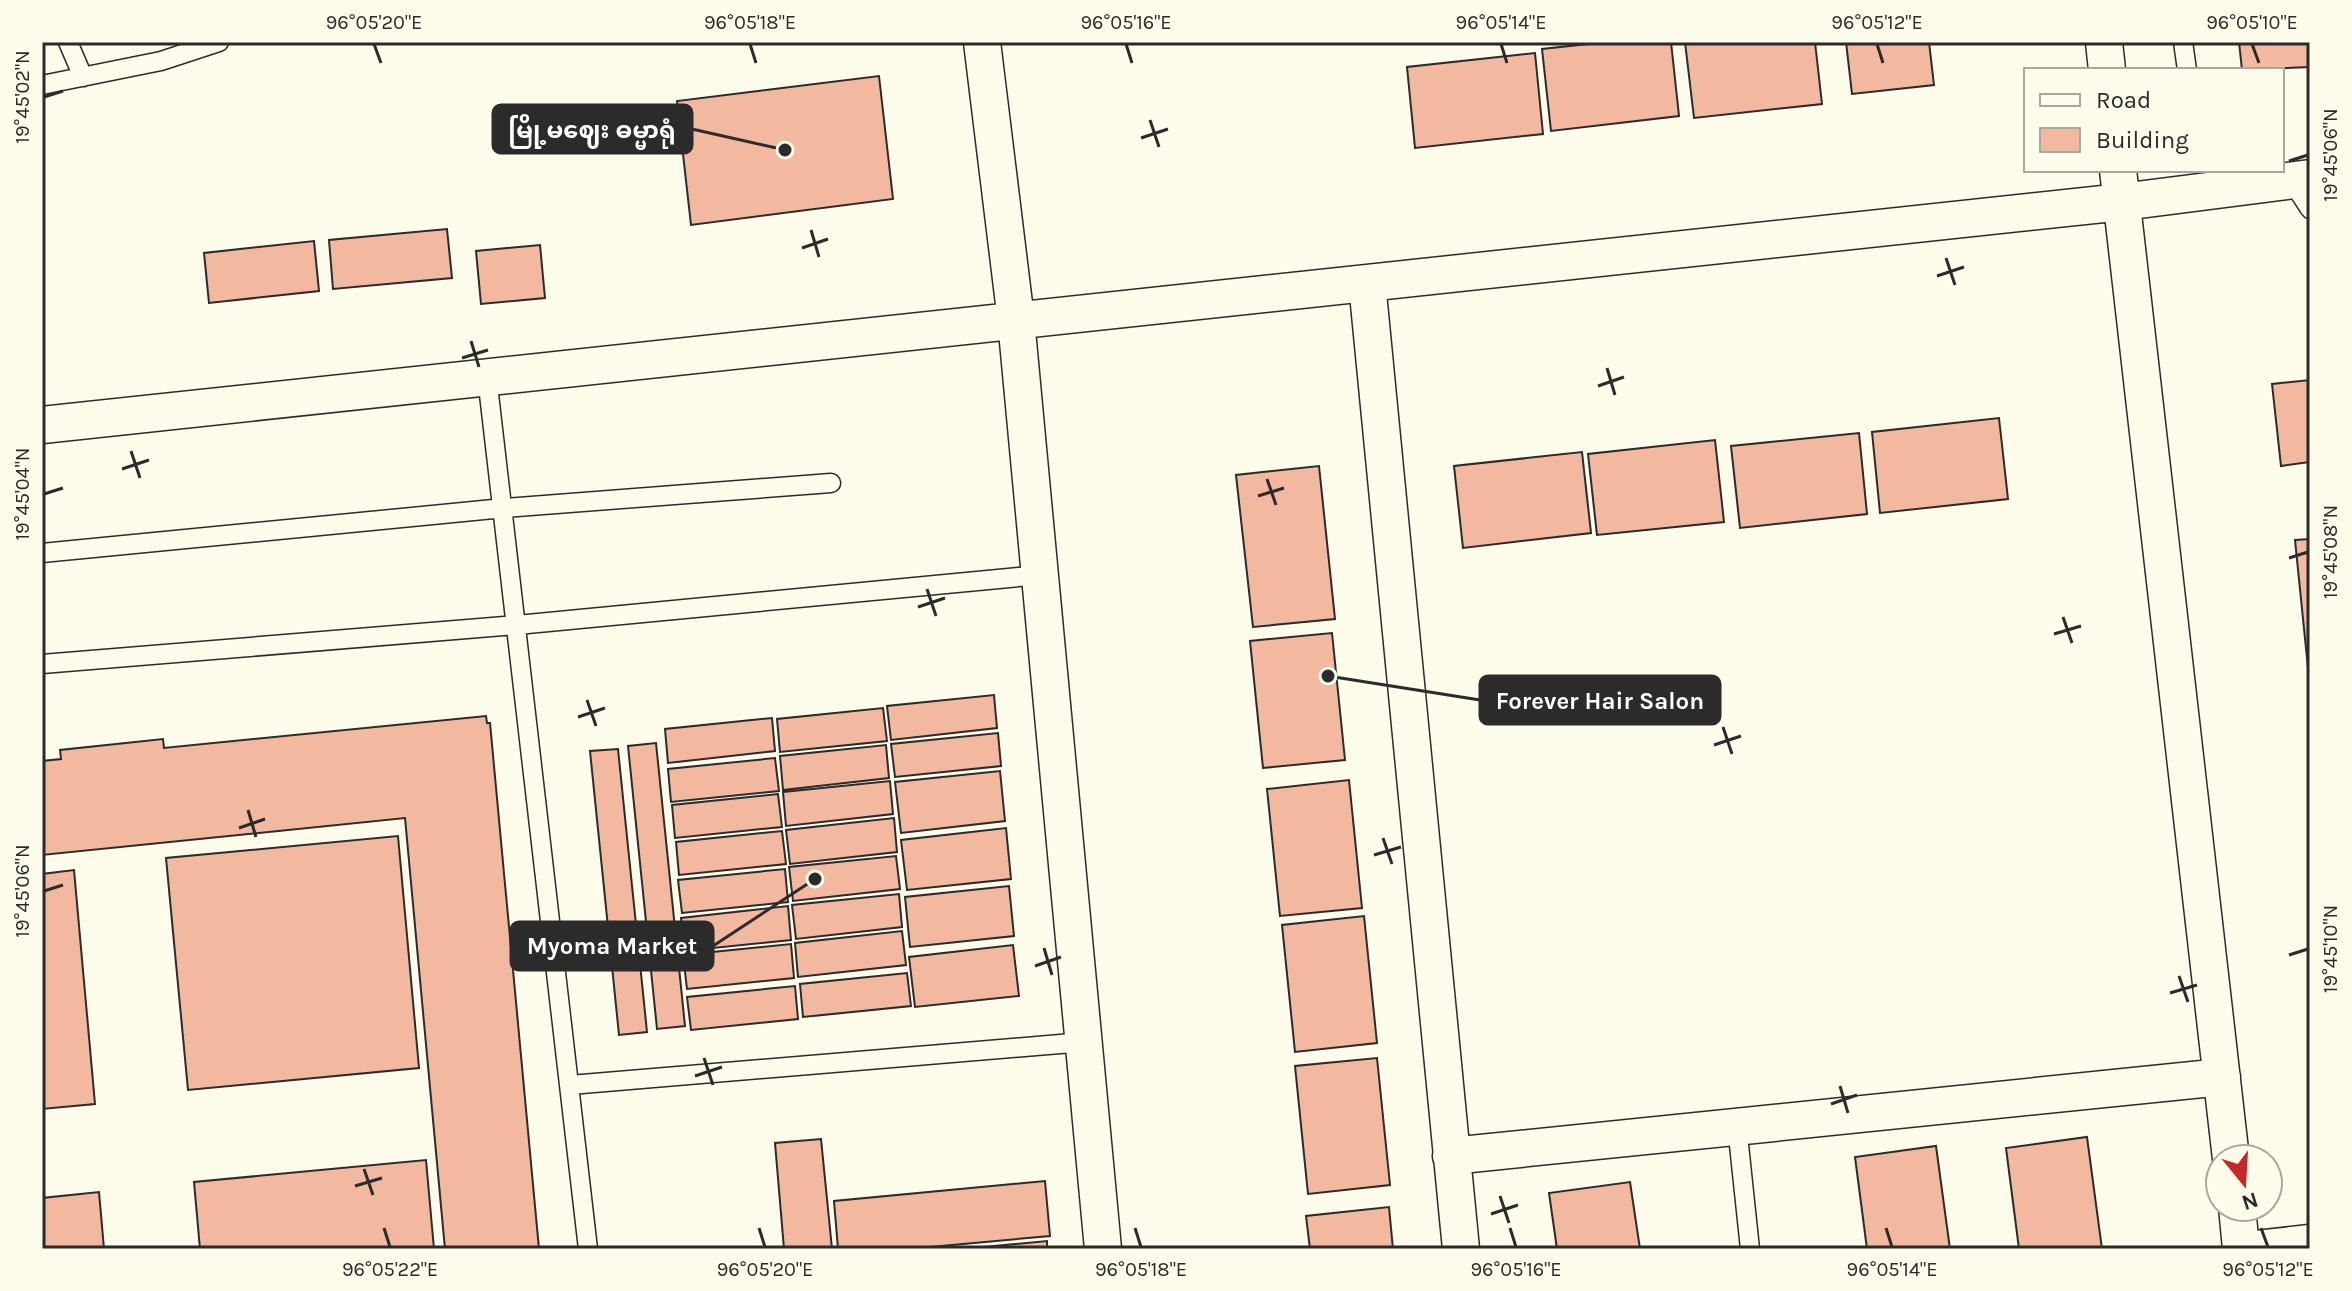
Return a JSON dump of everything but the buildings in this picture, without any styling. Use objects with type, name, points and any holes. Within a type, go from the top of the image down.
[{"type":"street","points":[[982,42],[1016,320],[1103,1249]]},
{"type":"street","points":[[2104,42],[2107,68]]},
{"type":"street","points":[[42,425],[1367,283],[2120,186],[2304,189]]},
{"type":"street","points":[[2120,186],[2229,1143]]},
{"type":"street","points":[[1367,283],[1461,1249]]},
{"type":"street","points":[[1451,1156],[2222,1077]]},
{"type":"street","points":[[2239,1223],[2241,1249]]},
{"type":"street","points":[[2257,1249],[2310,1243]]},
{"type":"lane","points":[[68,42],[83,77]]},
{"type":"lane","points":[[42,85],[161,61],[219,42]]},
{"type":"lane","points":[[2183,42],[2187,68]]},
{"type":"lane","points":[[487,377],[588,1249]]},
{"type":"lane","points":[[42,553],[504,508],[831,483]]},
{"type":"lane","points":[[42,664],[517,625],[1040,575]]},
{"type":"lane","points":[[570,1085],[1084,1042]]},
{"type":"lane","points":[[1737,1126],[1750,1249]]},
{"type":"place","name":"မြို့မဈေး ဓမ္မာရုံ","points":[[785,150]]},
{"type":"place","name":"Forever Hair Salon","points":[[1328,676]]},
{"type":"place","name":"Myoma Market","points":[[815,879]]}]
